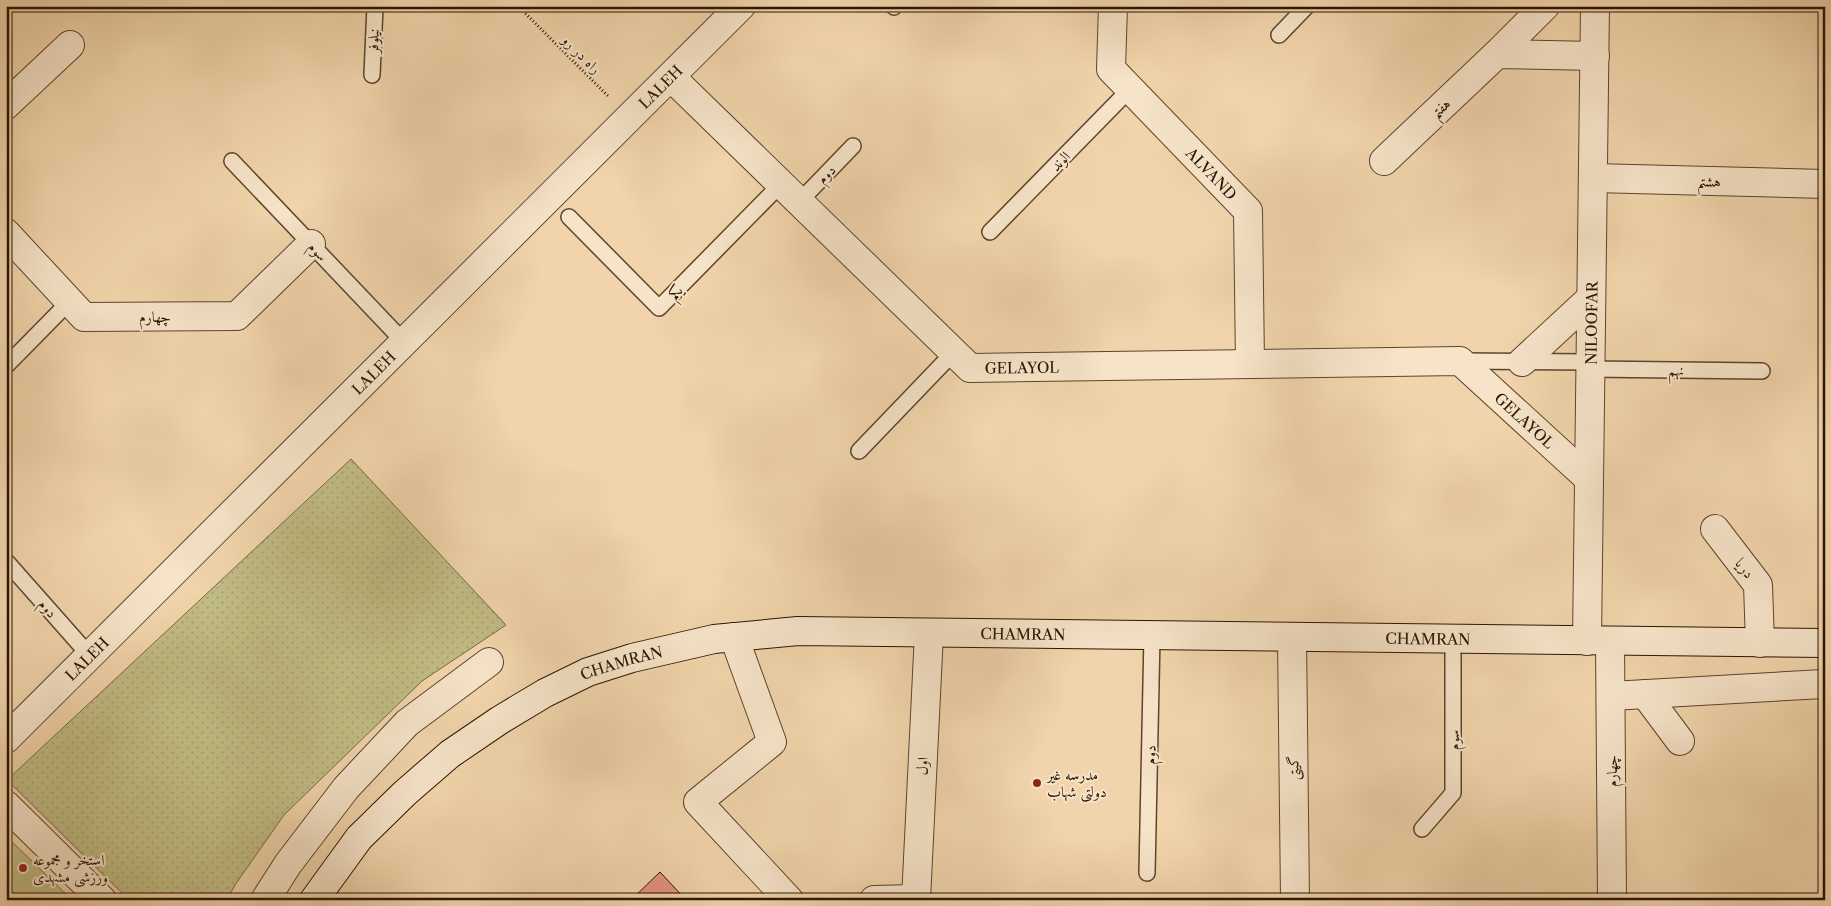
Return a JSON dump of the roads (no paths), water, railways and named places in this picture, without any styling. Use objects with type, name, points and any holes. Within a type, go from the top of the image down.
[{"type":"street","name":"LALEH","points":[[6,739],[741,6]]},
{"type":"street","name":"ALVAND","points":[[1113,6],[1111,69],[1248,211],[1250,364]]},
{"type":"street","name":"هفتم","points":[[1384,161],[1545,6]]},
{"type":"street","name":"NILOOFAR","points":[[1595,6],[1589,479],[1599,641]]},
{"type":"street","points":[[6,105],[70,44]]},
{"type":"street","points":[[1497,54],[1595,56]]},
{"type":"street","name":"GELAYOL","points":[[670,76],[970,368],[1460,361],[1589,479]]},
{"type":"street","name":"هشتم","points":[[1593,178],[1825,184]]},
{"type":"street","name":"چهارم","points":[[6,233],[84,317],[237,316],[311,244]]},
{"type":"street","points":[[1522,362],[1591,298]]},
{"type":"street","name":"دریا","points":[[1715,529],[1758,585],[1760,643]]},
{"type":"street","name":"CHAMRAN","points":[[314,900],[360,838],[398,799],[450,754],[500,720],[588,672],[632,658],[714,639],[798,631],[1825,644]]},
{"type":"street","name":"اول","points":[[916,899],[928,633]]},
{"type":"street","points":[[734,637],[772,742],[698,802],[789,900]]},
{"type":"street","name":"گیتی","points":[[1292,637],[1295,900]]},
{"type":"street","name":"چهارم","points":[[1599,641],[1611,696],[1612,900]]},
{"type":"street","points":[[265,900],[288,864],[346,788],[407,723],[489,662]]},
{"type":"street","points":[[1611,696],[1823,684]]},
{"type":"street","points":[[1645,694],[1680,741]]},
{"type":"street","points":[[6,805],[102,900]]},
{"type":"street","points":[[874,900],[916,899]]},
{"type":"lane","name":"نیلوفر","points":[[372,75],[374,6]]},
{"type":"lane","points":[[1279,35],[1307,6]]},
{"type":"lane","name":"الوند","points":[[990,232],[1130,89]]},
{"type":"lane","name":"دوم","points":[[790,193],[854,146]]},
{"type":"lane","name":"سوم","points":[[232,161],[404,342]]},
{"type":"lane","name":"یکم","points":[[569,217],[659,308],[790,193]]},
{"type":"lane","points":[[6,366],[70,301]]},
{"type":"lane","points":[[859,450],[954,352]]},
{"type":"lane","name":"GELAYOL","points":[[1460,361],[1590,366]]},
{"type":"lane","name":"نهم","points":[[1590,366],[1762,371]]},
{"type":"lane","name":"دوم","points":[[6,561],[90,656]]},
{"type":"lane","name":"دوم","points":[[1147,873],[1152,636]]},
{"type":"lane","name":"سوم","points":[[1422,829],[1453,793],[1453,639]]},
{"type":"place","name":"مدرسه غیر دولتی شهاب","points":[[1037,783]]},
{"type":"place","name":"استخر و مجموعه ورزشی مشهدی","points":[[23,868]]}]
